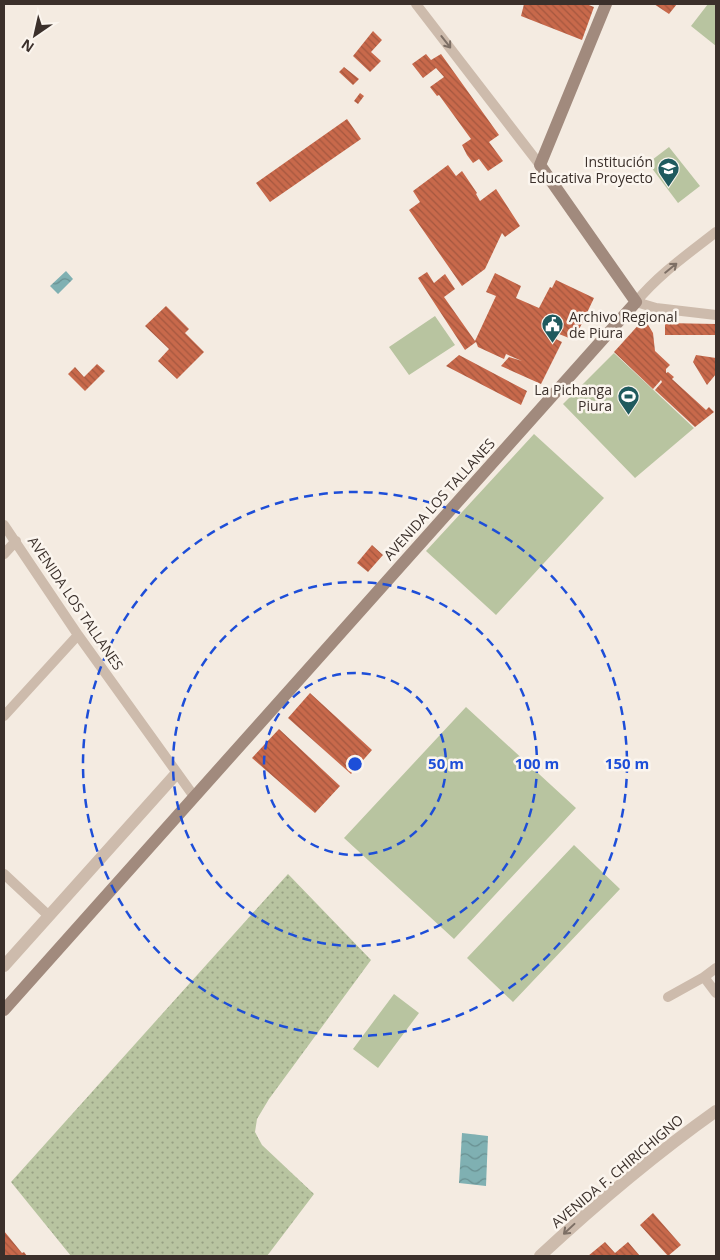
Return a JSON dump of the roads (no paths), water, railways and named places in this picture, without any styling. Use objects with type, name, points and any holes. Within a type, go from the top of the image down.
[{"type":"main road","points":[[606,4],[540,165],[636,302]]},
{"type":"main road","name":"AVENIDA LOS TALLANES","points":[[4,1010],[193,795],[636,302]]},
{"type":"street","points":[[416,4],[540,165]]},
{"type":"street","name":"AVENIDA LOS TALLANES","points":[[636,302],[667,270],[716,232]]},
{"type":"street","points":[[636,302],[656,308],[716,316]]},
{"type":"street","name":"AVENIDA LOS TALLANES","points":[[4,525],[78,635],[176,774],[193,795]]},
{"type":"street","points":[[4,554],[16,541]]},
{"type":"street","points":[[4,716],[78,635]]},
{"type":"street","points":[[4,966],[176,774]]},
{"type":"street","points":[[4,874],[49,916]]},
{"type":"street","points":[[668,997],[716,968]]},
{"type":"street","points":[[704,976],[716,993]]},
{"type":"street","name":"AVENIDA F. CHIRICHIGNO","points":[[540,1256],[595,1206],[678,1138],[716,1110]]},
{"type":"water","points":[[66,271],[73,279],[58,294],[50,286]]},
{"type":"water","points":[[462,1133],[488,1136],[486,1186],[459,1183]]},
{"type":"place","name":"Institución Educativa Proyecto","points":[[669,188]]},
{"type":"place","name":"Archivo Regional de Piura","points":[[553,343]]},
{"type":"place","name":"La Pichanga Piura","points":[[628,416]]}]
